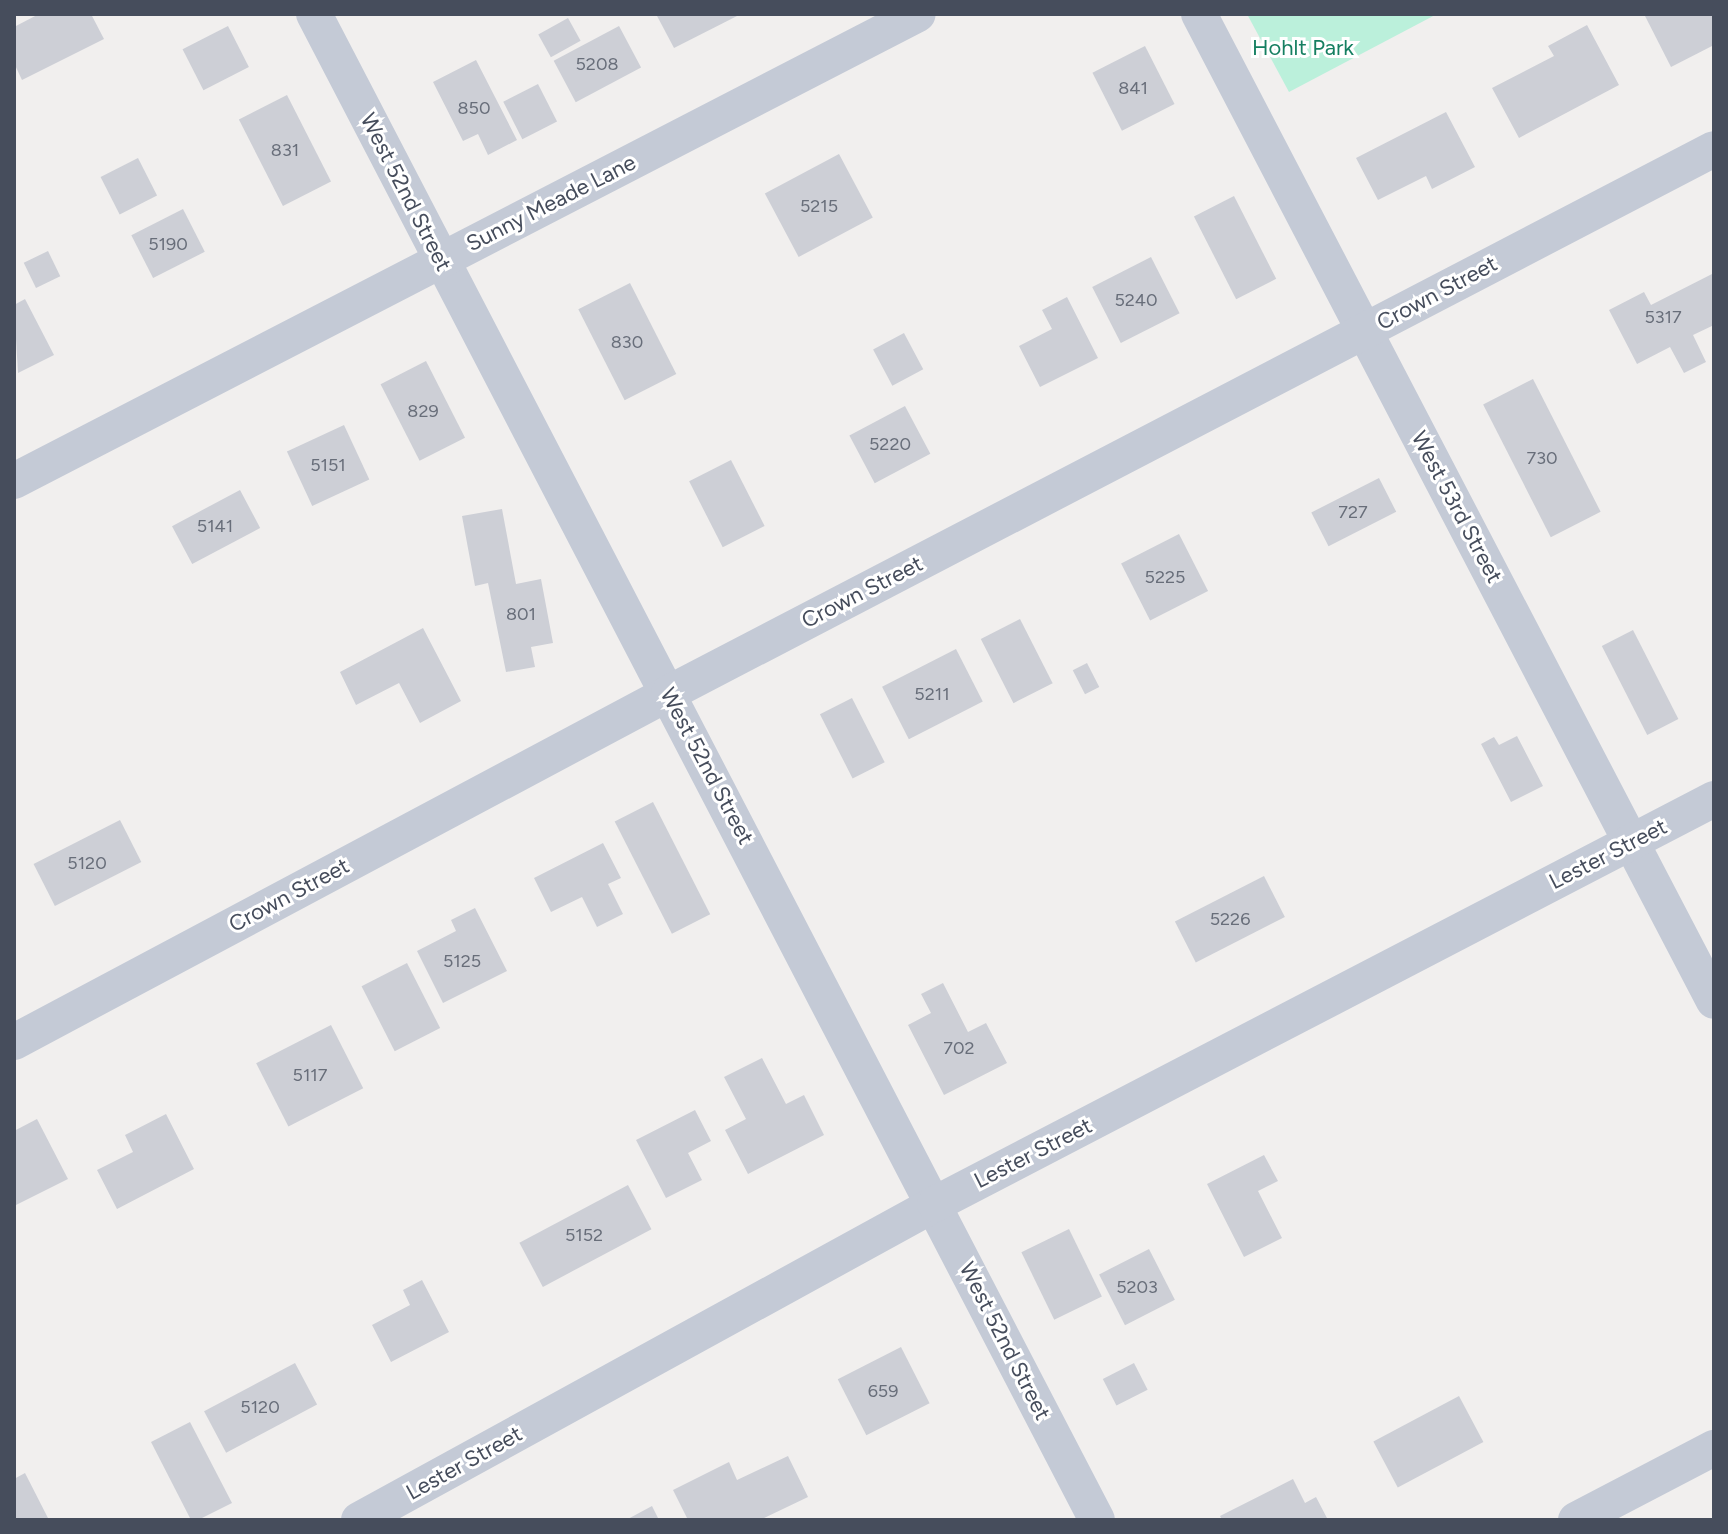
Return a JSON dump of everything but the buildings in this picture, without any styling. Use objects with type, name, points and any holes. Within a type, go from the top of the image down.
[{"type":"street","name":"West 52nd Street","points":[[314,14],[1097,1520]]},
{"type":"street","name":"Sunny Meade Lane","points":[[14,481],[918,14]]},
{"type":"street","name":"West 53rd Street","points":[[1199,14],[1714,1001]]},
{"type":"street","name":"Crown Street","points":[[14,1042],[669,693],[1714,149]]},
{"type":"street","name":"Lester Street","points":[[359,1520],[935,1204],[1714,799]]},
{"type":"street","points":[[1576,1520],[1714,1448]]},
{"type":"green space","name":"Hohlt Park","points":[[1247,14],[1437,14],[1289,92]]}]
